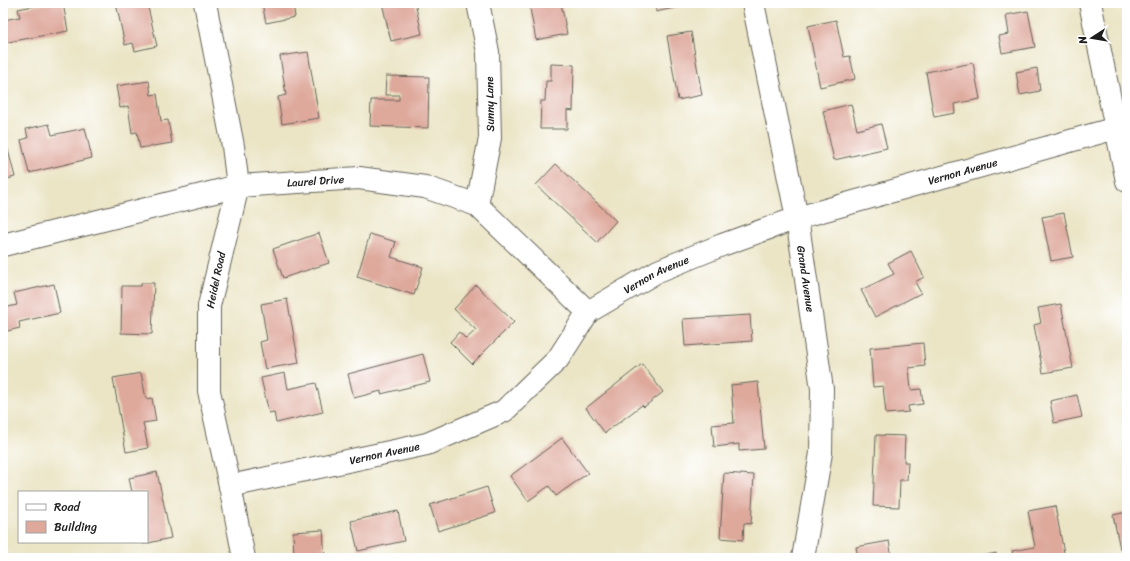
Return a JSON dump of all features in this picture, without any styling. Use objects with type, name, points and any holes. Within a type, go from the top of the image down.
[{"type":"street","name":"Heidel Road","points":[[205,3],[233,146],[238,186],[209,306],[209,391],[244,558]]},
{"type":"street","name":"Sunny Lane","points":[[477,205],[490,138],[488,52],[478,3]]},
{"type":"street","name":"Grand Avenue","points":[[753,3],[797,218],[822,389],[821,453],[803,558]]},
{"type":"street","points":[[1090,3],[1122,127],[1127,181]]},
{"type":"street","name":"Vernon Avenue","points":[[230,486],[427,444],[504,411],[558,359],[588,312],[658,272],[722,245],[797,218],[1122,127]]},
{"type":"street","name":"Laurel Drive","points":[[3,245],[238,186],[360,178],[425,187],[477,205],[588,312]]},
{"type":"building","points":[[49,3],[63,3],[68,31],[3,43],[3,20],[20,17],[18,9]]},
{"type":"building","points":[[116,3],[147,3],[157,46],[135,51],[133,43],[125,45]]},
{"type":"building","points":[[262,3],[293,3],[295,17],[266,23]]},
{"type":"building","points":[[382,3],[415,3],[422,34],[391,41]]},
{"type":"building","points":[[529,3],[561,3],[567,34],[536,40]]},
{"type":"building","points":[[655,3],[687,3],[687,5],[656,12]]},
{"type":"building","points":[[1028,11],[1035,47],[1002,53],[999,36],[1009,34],[1006,15]]},
{"type":"building","points":[[836,20],[844,57],[850,56],[855,79],[820,87],[808,26]]},
{"type":"building","points":[[691,32],[702,95],[678,100],[667,36]]},
{"type":"building","points":[[308,52],[319,118],[282,124],[278,97],[286,95],[280,56]]},
{"type":"building","points":[[973,63],[980,99],[954,104],[955,113],[934,117],[926,72]]},
{"type":"building","points":[[551,64],[574,65],[573,111],[567,110],[567,129],[540,129],[541,101],[545,101],[546,81],[551,81]]},
{"type":"building","points":[[1037,68],[1040,91],[1020,95],[1016,72]]},
{"type":"building","points":[[386,76],[429,77],[428,128],[370,126],[371,100],[399,100],[399,95],[385,95]]},
{"type":"building","points":[[149,81],[151,95],[157,94],[161,121],[168,120],[172,143],[140,148],[137,132],[132,133],[128,106],[120,108],[116,86]]},
{"type":"building","points":[[851,104],[857,130],[881,124],[887,148],[834,160],[823,111]]},
{"type":"building","points":[[49,124],[52,135],[85,128],[92,158],[29,173],[21,140],[28,138],[26,129]]},
{"type":"building","points":[[6,142],[15,177],[3,180],[3,143]]},
{"type":"building","points":[[556,164],[616,221],[597,242],[536,185]]},
{"type":"building","points":[[1064,213],[1073,257],[1051,261],[1042,217]]},
{"type":"building","points":[[319,233],[329,263],[283,278],[273,249]]},
{"type":"building","points":[[370,234],[396,242],[391,257],[423,267],[414,295],[357,277]]},
{"type":"building","points":[[911,251],[924,277],[915,282],[921,293],[875,317],[861,290],[894,274],[888,263]]},
{"type":"building","points":[[141,283],[154,283],[152,334],[121,333],[122,286],[141,286]]},
{"type":"building","points":[[54,284],[60,313],[19,322],[20,328],[3,332],[3,308],[17,305],[14,293]]},
{"type":"building","points":[[476,285],[514,322],[472,364],[450,342],[459,332],[466,339],[476,330],[454,309]]},
{"type":"building","points":[[287,299],[299,363],[265,369],[260,342],[267,340],[261,304]]},
{"type":"building","points":[[1061,304],[1073,368],[1043,373],[1034,325],[1041,323],[1038,308]]},
{"type":"building","points":[[750,315],[752,341],[685,346],[683,319]]},
{"type":"building","points":[[923,343],[925,366],[909,368],[911,390],[921,389],[923,404],[908,406],[909,412],[886,414],[883,386],[873,387],[870,348]]},
{"type":"building","points":[[423,354],[430,382],[381,394],[381,391],[354,398],[348,374]]},
{"type":"building","points":[[642,364],[663,392],[644,407],[642,405],[605,433],[586,408]]},
{"type":"building","points":[[141,373],[146,399],[152,398],[156,421],[143,423],[148,448],[126,452],[113,378]]},
{"type":"building","points":[[285,373],[288,389],[316,383],[323,412],[276,423],[274,412],[269,413],[261,378]]},
{"type":"building","points":[[758,382],[764,449],[739,451],[739,444],[714,447],[712,425],[734,423],[731,385]]},
{"type":"building","points":[[1077,395],[1082,417],[1054,423],[1050,401]]},
{"type":"building","points":[[876,435],[905,436],[904,462],[908,462],[907,480],[900,480],[899,507],[873,506]]},
{"type":"building","points":[[562,438],[588,473],[556,496],[549,486],[528,501],[510,476]]},
{"type":"building","points":[[157,472],[171,538],[144,544],[148,543],[148,491],[132,491],[129,478]]},
{"type":"building","points":[[724,473],[754,475],[751,524],[744,523],[743,540],[720,538]]},
{"type":"building","points":[[487,487],[495,513],[438,531],[430,505]]},
{"type":"building","points":[[1055,506],[1065,558],[1014,558],[1012,551],[1035,547],[1028,511]]},
{"type":"building","points":[[398,511],[404,541],[358,551],[351,521]]},
{"type":"building","points":[[1127,512],[1127,547],[1120,549],[1113,515]]},
{"type":"building","points":[[323,530],[325,558],[294,558],[293,532]]},
{"type":"building","points":[[889,541],[892,558],[858,558],[856,547]]},
{"type":"building","points":[[996,553],[997,558],[977,558],[977,557]]}]
